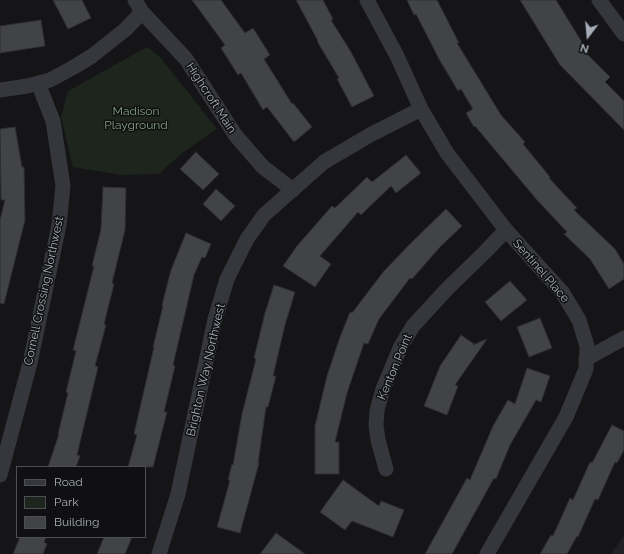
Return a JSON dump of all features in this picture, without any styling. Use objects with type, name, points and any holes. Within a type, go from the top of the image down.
[{"type":"street","name":"Sentinel Place","points":[[367,0],[397,56],[421,109],[447,153],[506,230],[562,292],[579,320],[587,346],[586,369],[566,416],[487,554]]},
{"type":"street","points":[[599,0],[624,34]]},
{"type":"street","points":[[0,90],[50,80],[92,56],[126,29],[139,6]]},
{"type":"street","name":"Highcroft Main","points":[[139,6],[186,59],[236,136],[263,166],[293,190]]},
{"type":"street","name":"Cornell Crossing Northwest","points":[[0,475],[30,363],[60,225],[63,186],[53,121],[38,83]]},
{"type":"street","name":"Brighton Way Northwest","points":[[165,552],[212,333],[228,279],[247,239],[264,215],[324,162],[370,135],[421,109]]},
{"type":"street","name":"Kenton Point","points":[[386,469],[378,440],[376,425],[383,389],[401,346],[413,326],[447,288],[506,230]]},
{"type":"street","points":[[586,360],[624,338]]},
{"type":"shaded area","points":[[624,535],[624,554],[611,554]]},
{"type":"green space","name":"Madison Playground","points":[[147,47],[160,57],[217,129],[182,153],[159,174],[121,175],[73,167],[61,117],[68,91]]},
{"type":"building","points":[[53,0],[82,0],[91,18],[68,29]]},
{"type":"building","points":[[192,0],[221,0],[245,33],[253,28],[270,55],[264,59],[292,104],[293,103],[312,127],[294,142],[267,107],[263,110],[241,73],[238,75],[221,48],[225,45]]},
{"type":"building","points":[[296,0],[323,0],[333,19],[331,20],[351,52],[374,96],[352,107],[337,79],[339,78],[317,41]]},
{"type":"building","points":[[407,0],[437,0],[459,43],[457,43],[501,115],[525,142],[523,144],[550,177],[549,178],[577,208],[574,210],[615,249],[624,264],[624,279],[609,289],[590,259],[564,234],[567,232],[537,200],[475,126],[474,127],[466,113],[473,109],[461,89],[458,91],[439,59],[416,14],[414,15]]},
{"type":"building","points":[[520,0],[556,0],[583,44],[579,46],[610,77],[605,82],[624,101],[624,130],[560,65]]},
{"type":"building","points":[[41,20],[45,46],[0,53],[0,26]]},
{"type":"building","points":[[15,127],[22,167],[24,167],[25,220],[4,304],[0,303],[0,220],[5,200],[1,200],[0,129]]},
{"type":"building","points":[[196,152],[219,174],[203,190],[180,169]]},
{"type":"building","points":[[406,155],[421,173],[396,193],[391,186],[361,215],[358,212],[320,256],[331,264],[315,287],[283,266],[297,246],[332,206],[335,208],[367,177],[372,182]]},
{"type":"building","points":[[103,187],[126,188],[125,230],[112,283],[114,284],[104,324],[106,325],[95,366],[98,367],[77,455],[80,456],[76,466],[48,466],[59,434],[68,393],[66,392],[76,351],[73,350],[94,266],[92,266],[101,229]]},
{"type":"building","points":[[216,189],[235,206],[221,221],[203,204]]},
{"type":"building","points":[[446,209],[462,226],[440,247],[412,279],[410,278],[379,319],[368,344],[364,343],[347,393],[335,442],[339,442],[339,474],[315,474],[315,426],[327,376],[350,312],[352,313],[384,271]]},
{"type":"building","points":[[186,233],[211,244],[205,258],[202,257],[194,275],[173,365],[175,366],[164,412],[167,412],[153,467],[128,466],[137,435],[134,434],[171,270]]},
{"type":"building","points":[[510,281],[527,300],[501,321],[485,302]]},
{"type":"building","points":[[274,285],[295,292],[285,325],[273,376],[276,376],[268,407],[266,407],[259,463],[240,533],[217,527],[230,480],[228,480],[232,464],[233,465],[242,414],[256,359],[254,358],[265,313]]},
{"type":"building","points":[[540,318],[552,348],[529,357],[517,327]]},
{"type":"building","points":[[461,335],[474,344],[473,345],[487,339],[455,385],[458,386],[447,415],[424,406],[440,366]]},
{"type":"building","points":[[527,368],[550,376],[541,402],[536,400],[510,445],[496,479],[494,478],[452,554],[425,554],[467,478],[470,480],[493,426],[508,400],[515,404]]},
{"type":"building","points":[[612,425],[624,431],[624,450],[617,463],[615,462],[598,500],[595,499],[578,537],[577,536],[567,554],[540,554],[551,535],[553,536],[570,498],[573,500],[590,462],[592,463]]},
{"type":"building","points":[[343,480],[379,506],[381,501],[404,510],[393,537],[352,521],[345,530],[320,512]]},
{"type":"building","points":[[276,533],[305,554],[260,554]]},
{"type":"building","points":[[20,538],[46,538],[44,542],[47,544],[43,554],[13,554]]},
{"type":"building","points":[[104,538],[132,538],[125,554],[97,554]]}]
